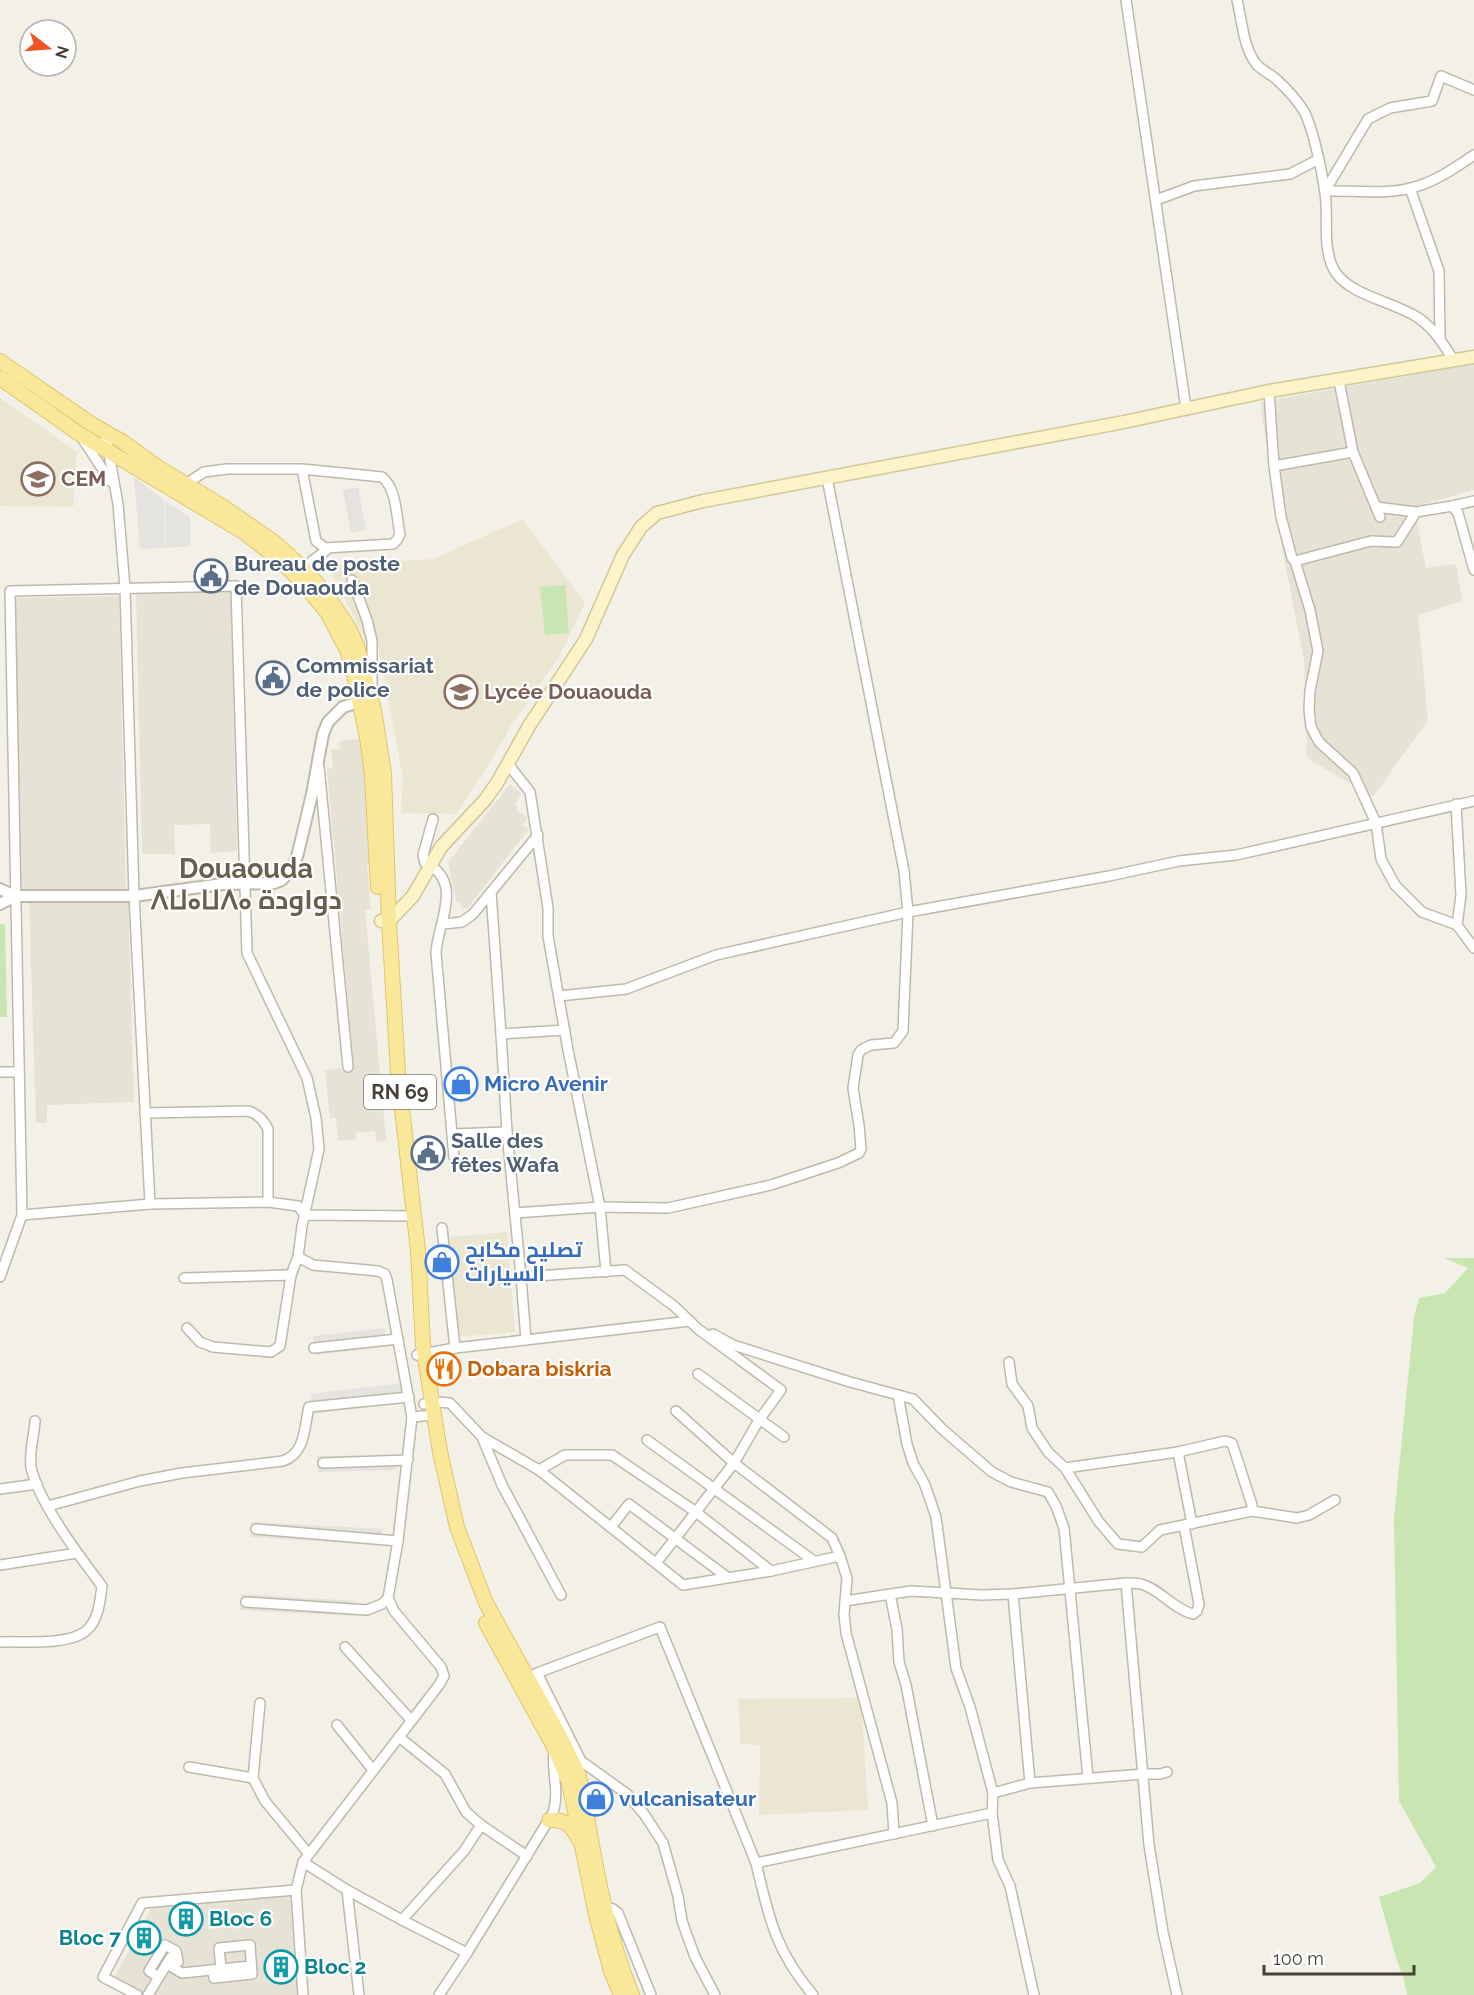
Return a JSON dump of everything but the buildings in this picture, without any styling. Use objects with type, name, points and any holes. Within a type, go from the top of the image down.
[{"type":"main road","points":[[385,921],[413,896],[441,847],[485,800],[529,726],[586,639],[623,555],[641,527],[657,513],[703,501],[1269,391],[1474,357]]},
{"type":"main road","name":"RN 69","points":[[0,361],[156,466],[264,534],[302,574],[327,612],[341,635],[366,700],[385,921],[391,1076],[409,1215],[409,1253],[426,1411],[440,1494],[462,1566],[496,1643],[529,1678],[558,1743],[572,1791],[590,1893],[611,1971],[621,1995]]},
{"type":"main road","name":"RN 69","points":[[0,378],[78,433],[228,522],[302,574]]},
{"type":"main road","name":"RN 69","points":[[558,1743],[578,1773],[603,1905],[612,1941],[632,1995]]},
{"type":"main road","points":[[549,1820],[568,1823],[582,1845]]},
{"type":"street","points":[[1126,0],[1186,408]]},
{"type":"street","points":[[1237,0],[1248,48],[1257,65],[1288,91],[1304,113],[1325,191],[1330,260],[1336,274],[1351,286],[1419,319],[1440,338],[1454,361]]},
{"type":"street","points":[[1325,191],[1368,119],[1390,108],[1432,101],[1441,76],[1474,90]]},
{"type":"street","points":[[1325,191],[1410,188],[1436,178],[1474,155]]},
{"type":"street","points":[[1155,200],[1194,186],[1290,174],[1318,159]]},
{"type":"street","points":[[1410,188],[1439,272],[1440,338]]},
{"type":"street","points":[[1339,381],[1353,452],[1380,517]]},
{"type":"street","points":[[1269,391],[1274,466],[1281,517],[1310,610],[1318,651],[1310,691],[1311,727],[1319,742],[1353,773],[1376,823],[1382,859],[1395,885],[1422,912],[1457,925],[1474,948]]},
{"type":"street","points":[[105,432],[113,454],[125,588],[134,896],[150,1204]]},
{"type":"street","points":[[78,433],[105,471],[115,492]]},
{"type":"street","points":[[113,454],[117,445],[123,442]]},
{"type":"street","points":[[1274,466],[1353,452]]},
{"type":"street","points":[[115,492],[120,469],[122,466],[131,465]]},
{"type":"street","points":[[190,486],[192,480],[204,472],[226,469],[302,470],[382,477],[390,486],[400,534],[396,542],[329,548],[321,546],[316,541],[302,470]]},
{"type":"street","points":[[515,1213],[600,1207],[668,1208],[771,1185],[838,1163],[859,1153],[861,1149],[853,1088],[858,1055],[861,1050],[871,1045],[894,1043],[903,1031],[908,912],[904,871],[827,478]]},
{"type":"street","points":[[1376,507],[1416,512],[1474,501]]},
{"type":"street","points":[[1452,506],[1458,513],[1474,570]]},
{"type":"street","points":[[1295,561],[1371,541],[1397,542],[1416,512]]},
{"type":"street","points":[[302,574],[329,548]]},
{"type":"street","points":[[0,889],[15,896],[134,896],[223,884],[274,883],[282,880],[294,865],[303,835],[322,734],[327,722],[343,707],[366,700],[372,641],[368,620],[352,580]]},
{"type":"street","points":[[0,1277],[22,1215],[5,590],[236,585],[247,953],[307,1078],[320,1149],[298,1257],[291,1275],[280,1346],[271,1352],[213,1347],[200,1342],[187,1328]]},
{"type":"street","points":[[318,761],[348,1066]]},
{"type":"street","points":[[508,764],[530,792],[548,908],[548,936],[600,1207],[606,1272]]},
{"type":"street","points":[[559,996],[626,989],[716,954],[908,912],[1179,861],[1236,855],[1474,801]]},
{"type":"street","points":[[1456,804],[1461,895],[1457,925]]},
{"type":"street","points":[[433,819],[423,855],[426,863],[431,865],[444,881],[447,903],[436,953],[454,1157]]},
{"type":"street","points":[[443,924],[462,922],[473,914],[538,835]]},
{"type":"street","points":[[491,892],[507,1132],[526,1340]]},
{"type":"street","points":[[0,904],[15,896]]},
{"type":"street","points":[[501,1034],[565,1030]]},
{"type":"street","points":[[0,1072],[19,1072]]},
{"type":"street","points":[[145,1113],[249,1111],[264,1120],[268,1129],[268,1202]]},
{"type":"street","points":[[452,1134],[507,1132]]},
{"type":"street","points":[[289,1204],[299,1200],[314,1178]]},
{"type":"street","points":[[22,1215],[150,1204],[268,1202],[298,1206],[305,1215]]},
{"type":"street","points":[[305,1215],[409,1215]]},
{"type":"street","points":[[442,1228],[455,1348]]},
{"type":"street","points":[[298,1257],[313,1265],[378,1271],[385,1274],[409,1397],[426,1411]]},
{"type":"street","points":[[521,1277],[626,1270],[674,1306],[698,1329],[781,1390],[759,1420],[734,1463],[656,1563]]},
{"type":"street","points":[[184,1278],[291,1275]]},
{"type":"street","points":[[421,1354],[455,1348],[690,1321]]},
{"type":"street","points":[[698,1329],[733,1345],[913,1399],[942,1429],[992,1472],[1011,1482],[1048,1492],[1064,1528],[1088,1778]]},
{"type":"street","points":[[314,1348],[398,1339]]},
{"type":"street","points":[[1009,1362],[1012,1384],[1028,1406],[1032,1428],[1048,1452],[1065,1468],[1099,1522],[1118,1544],[1142,1547],[1160,1530],[1252,1511],[1297,1518],[1309,1515],[1335,1500]]},
{"type":"street","points":[[698,1374],[784,1437]]},
{"type":"street","points":[[897,1395],[913,1463],[925,1485],[936,1517],[956,1668],[970,1707],[993,1793],[992,1813],[998,1860],[1010,1886],[1034,1995]]},
{"type":"street","points":[[48,1506],[151,1479],[284,1461],[298,1451],[309,1407],[409,1397]]},
{"type":"street","points":[[426,1411],[450,1404],[482,1437],[539,1470],[683,1585],[771,1571],[840,1556]]},
{"type":"street","points":[[303,1995],[296,1890],[306,1858],[442,1680],[443,1671],[394,1611],[388,1598],[408,1460],[426,1411]]},
{"type":"street","points":[[676,1412],[734,1463],[832,1538],[847,1578],[843,1614],[846,1633],[892,1803],[894,1834]]},
{"type":"street","points":[[0,1642],[66,1640],[88,1630],[98,1611],[102,1586],[77,1553],[48,1506],[38,1484],[31,1466],[35,1421]]},
{"type":"street","points":[[482,1437],[502,1485],[561,1595]]},
{"type":"street","points":[[647,1440],[814,1561]]},
{"type":"street","points":[[1065,1468],[1178,1452],[1225,1441],[1232,1443],[1252,1511]]},
{"type":"street","points":[[845,1601],[911,1591],[1013,1594],[1126,1583],[1140,1584],[1155,1591],[1185,1612],[1193,1614],[1197,1611],[1199,1604],[1178,1452]]},
{"type":"street","points":[[539,1470],[565,1455],[612,1455],[696,1512],[771,1571]]},
{"type":"street","points":[[323,1463],[408,1460]]},
{"type":"street","points":[[0,1490],[38,1484]]},
{"type":"street","points":[[611,1527],[629,1504],[727,1577]]},
{"type":"street","points":[[256,1528],[398,1541]]},
{"type":"street","points":[[0,1565],[77,1553]]},
{"type":"street","points":[[1126,1583],[1149,1845],[1163,1932],[1177,1995]]},
{"type":"street","points":[[890,1594],[897,1629],[899,1662],[906,1684],[933,1826]]},
{"type":"street","points":[[1013,1594],[1030,1783]]},
{"type":"street","points":[[246,1602],[367,1610],[382,1604],[388,1598]]},
{"type":"street","points":[[715,1995],[695,1956],[682,1921],[678,1896],[663,1843],[644,1814],[627,1794],[581,1761],[529,1678],[660,1627],[756,1863],[770,1924],[791,1968],[808,1993]]},
{"type":"street","points":[[345,1647],[411,1720]]},
{"type":"street","points":[[260,1703],[253,1778],[265,1801],[306,1858],[347,1890],[467,1953]]},
{"type":"street","points":[[337,1725],[373,1770]]},
{"type":"street","points":[[399,1737],[445,1774],[466,1812],[527,1856]]},
{"type":"street","points":[[439,1995],[549,1820],[557,1797],[553,1762],[558,1743]]},
{"type":"street","points":[[189,1767],[253,1778]]},
{"type":"street","points":[[993,1793],[1030,1783],[1167,1772]]},
{"type":"street","points":[[756,1863],[992,1813]]},
{"type":"street","points":[[402,1920],[464,1851],[481,1825]]},
{"type":"street","points":[[137,1995],[103,1977],[142,1903],[296,1890]]},
{"type":"street","points":[[347,1890],[358,1995]]},
{"type":"street","points":[[603,1905],[618,1913],[651,1995]]},
{"type":"street","points":[[148,1995],[167,1964],[171,1957],[178,1962],[181,1950],[165,1945],[149,1971],[159,1977]]},
{"type":"street","points":[[167,1964],[182,1973],[251,1966],[250,1945],[219,1948],[217,1969]]},
{"type":"shaded area","points":[[1474,364],[1474,490],[1414,507],[1426,568],[1456,564],[1462,601],[1418,615],[1428,720],[1373,797],[1307,758],[1304,661],[1283,553],[1260,402]]},
{"type":"shaded area","name":"CEM","points":[[0,398],[77,452],[73,507],[0,506]]},
{"type":"shaded area","points":[[135,477],[164,500],[165,548],[140,549]]},
{"type":"shaded area","points":[[358,487],[366,530],[351,533],[343,490]]},
{"type":"shaded area","points":[[165,501],[190,517],[191,546],[166,548]]},
{"type":"shaded area","name":"Lycée Douaouda","points":[[522,519],[585,603],[559,657],[510,727],[493,758],[456,814],[401,813],[403,778],[377,641],[367,642],[328,566],[434,559]]},
{"type":"shaded area","points":[[231,592],[237,851],[211,853],[210,824],[174,825],[175,854],[142,854],[136,594]]},
{"type":"shaded area","points":[[119,596],[126,894],[22,895],[15,598]]},
{"type":"shaded area","points":[[361,739],[372,863],[367,864],[371,909],[365,910],[386,1141],[376,1142],[375,1131],[356,1133],[356,1139],[338,1141],[336,1118],[330,1118],[325,1070],[341,1068],[342,1071],[354,1070],[327,769],[333,768],[331,749],[340,749],[339,741]]},
{"type":"shaded area","points":[[510,784],[522,794],[515,804],[518,806],[516,810],[528,817],[523,825],[529,829],[467,909],[462,908],[460,903],[456,902],[448,862]]},
{"type":"shaded area","points":[[128,899],[134,1102],[47,1105],[47,1123],[36,1123],[29,902]]},
{"type":"shaded area","points":[[507,1232],[515,1332],[458,1337],[450,1237]]},
{"type":"shaded area","points":[[385,1328],[386,1347],[315,1355],[313,1336]]},
{"type":"shaded area","points":[[401,1383],[403,1403],[314,1414],[311,1394]]},
{"type":"shaded area","points":[[395,1455],[396,1470],[318,1472],[317,1456]]},
{"type":"shaded area","points":[[251,1522],[382,1529],[381,1545],[250,1537]]},
{"type":"shaded area","points":[[241,1594],[356,1601],[355,1616],[240,1610]]},
{"type":"shaded area","points":[[861,1698],[868,1810],[759,1815],[760,1745],[740,1744],[739,1699]]},
{"type":"shaded area","points":[[291,1895],[298,1995],[148,1995],[114,1978],[152,1907]]},
{"type":"green space","points":[[565,585],[569,633],[545,635],[540,587]]},
{"type":"green space","points":[[0,924],[5,924],[7,1017],[0,1017]]},
{"type":"green space","points":[[1444,1258],[1474,1258],[1474,1995],[1407,1995],[1379,1897],[1420,1883],[1436,1867],[1399,1801],[1394,1518],[1414,1318],[1419,1298],[1445,1293],[1468,1268]]},
{"type":"place","name":"CEM","points":[[38,479]]},
{"type":"place","name":"Bureau de poste de Douaouda","points":[[211,576]]},
{"type":"place","name":"Commissariat de police","points":[[273,678]]},
{"type":"place","name":"Lycée Douaouda","points":[[461,692]]},
{"type":"place","name":"Micro Avenir","points":[[461,1084]]},
{"type":"place","name":"Salle des fêtes Wafa","points":[[428,1153]]},
{"type":"place","name":"تصليح مكابح السيارات","points":[[442,1262]]},
{"type":"place","name":"Dobara biskria","points":[[444,1369]]},
{"type":"place","name":"vulcanisateur","points":[[596,1799]]},
{"type":"place","name":"Bloc 6","points":[[186,1919]]},
{"type":"place","name":"Bloc 7","points":[[144,1938]]},
{"type":"place","name":"Bloc 2","points":[[281,1967]]},
{"type":"district","name":"Douaouda ⴷⵡⴰⵡⴷⴰ دواودة","points":[[246,884]]}]
